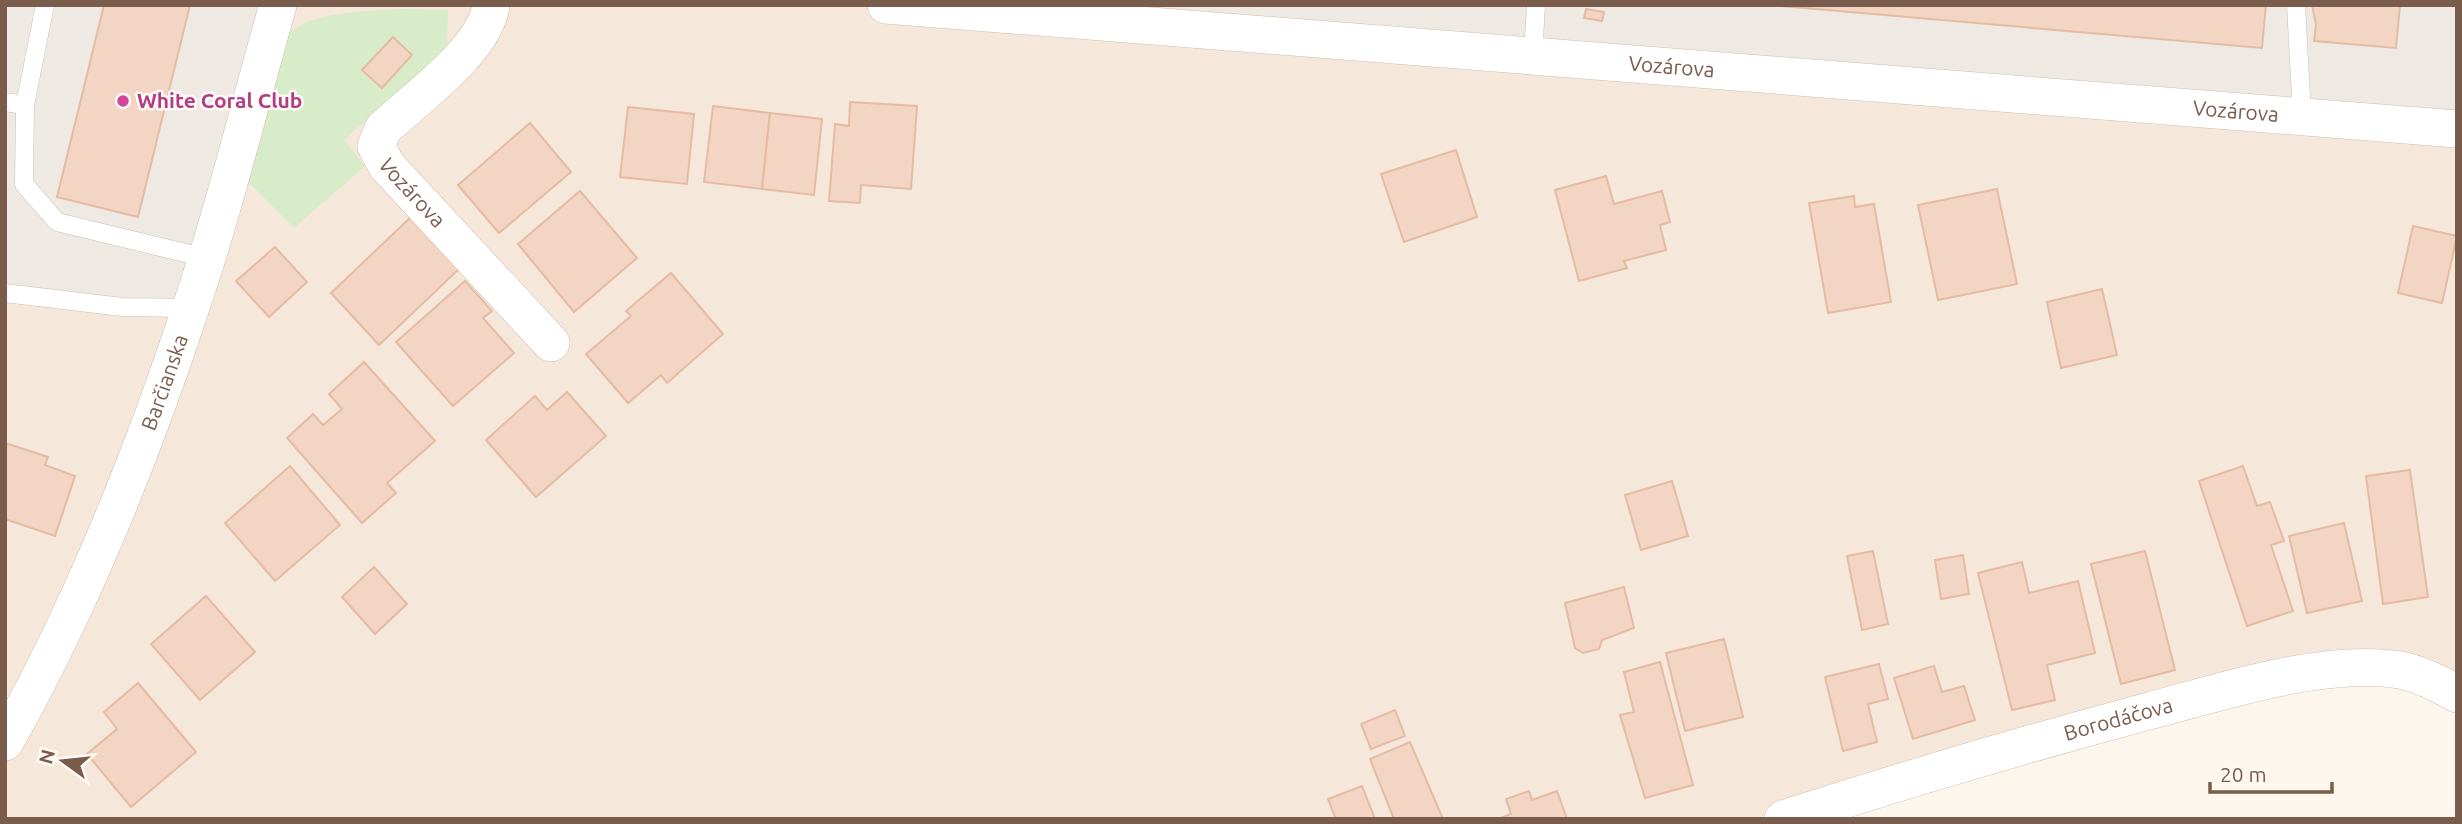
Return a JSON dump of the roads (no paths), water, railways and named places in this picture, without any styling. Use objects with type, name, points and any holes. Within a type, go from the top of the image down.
[{"type":"street","name":"Barčianska","points":[[5,742],[28,701],[93,563],[146,437],[191,308],[278,5]]},
{"type":"street","name":"Vozárova","points":[[491,5],[489,19],[473,44],[383,129],[376,146],[387,166],[551,343]]},
{"type":"street","name":"Vozárova","points":[[886,5],[1200,23],[1532,55],[2457,130]]},
{"type":"street","name":"Borodáčova","points":[[1783,819],[1946,767],[2259,681],[2354,668],[2395,669],[2436,682],[2457,694]]},
{"type":"lane","points":[[45,5],[25,105],[24,184],[57,222],[206,258]]},
{"type":"lane","points":[[1532,55],[1536,5]]},
{"type":"lane","points":[[2297,5],[2302,116]]},
{"type":"lane","points":[[5,102],[25,105]]},
{"type":"lane","points":[[5,293],[122,307],[191,308]]},
{"type":"place","name":"White Coral Club","points":[[123,101]]}]
